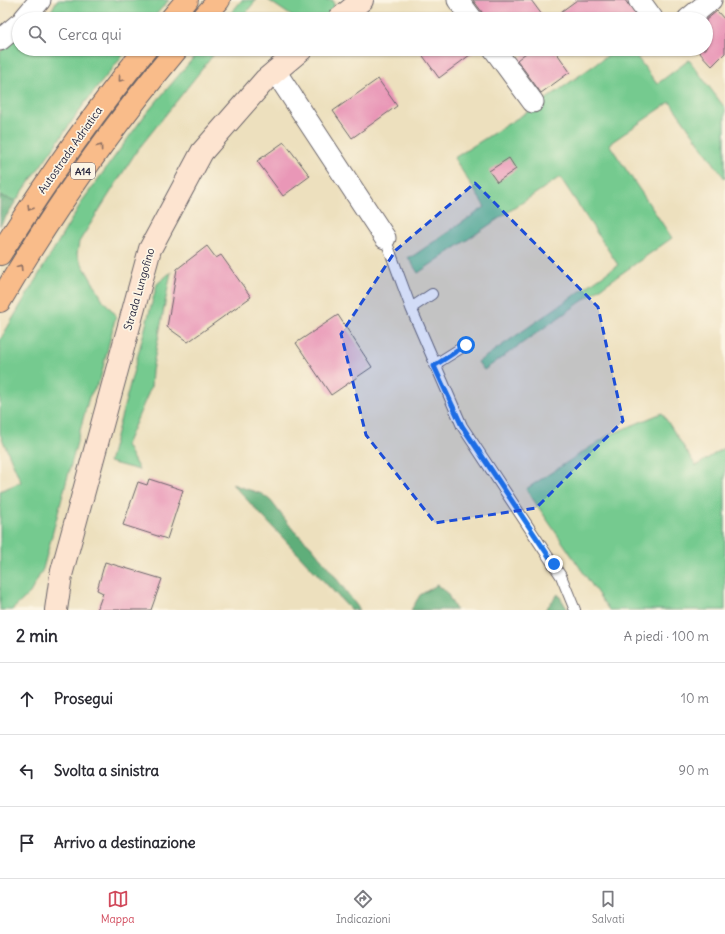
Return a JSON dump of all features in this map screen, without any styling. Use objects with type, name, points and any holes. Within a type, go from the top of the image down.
[{"type":"highway","points":[[177,12],[187,0]]},
{"type":"highway","points":[[208,12],[219,0]]},
{"type":"highway","name":"Autostrada Adriatica","points":[[0,254],[46,182],[76,139],[117,84],[140,56]]},
{"type":"highway","name":"Autostrada Adriatica","points":[[0,301],[77,180],[149,82],[171,56]]},
{"type":"main road","points":[[347,12],[362,0]]},
{"type":"main road","name":"Strada Lungofino","points":[[56,610],[61,575],[150,249],[202,152],[265,80],[293,56]]},
{"type":"main road","name":"Strada Lungofino","points":[[40,610],[61,575]]},
{"type":"street","points":[[30,12],[40,0]]},
{"type":"street","points":[[458,0],[467,12]]},
{"type":"street","points":[[639,0],[648,12]]},
{"type":"street","points":[[696,12],[711,0]]},
{"type":"street","points":[[0,40],[12,30]]},
{"type":"street","points":[[499,56],[533,102]]},
{"type":"street","points":[[275,71],[385,238]]},
{"type":"lane","points":[[385,238],[434,366],[462,426],[562,576],[575,610]]},
{"type":"lane","points":[[411,308],[432,294]]},
{"type":"lane","points":[[434,366],[466,345]]},
{"type":"highlighted area","points":[[475,183],[598,307],[623,421],[536,508],[435,523],[366,435],[341,334],[396,250]]},
{"type":"green space","points":[[57,0],[169,0],[158,12],[51,12]]},
{"type":"green space","points":[[242,0],[256,0],[247,12],[232,12]]},
{"type":"green space","points":[[268,0],[333,0],[335,10],[333,12],[286,12]]},
{"type":"green space","points":[[12,41],[12,56],[122,56],[84,104],[16,201],[0,196],[0,52]]},
{"type":"green space","points":[[195,56],[212,56],[136,152],[79,242],[77,255],[103,300],[116,315],[100,380],[89,397],[43,569],[30,593],[12,610],[0,610],[0,491],[21,482],[0,434],[0,340],[83,200],[145,115]]},
{"type":"green space","points":[[607,56],[636,56],[657,84],[689,60],[725,108],[725,179],[670,102],[609,144],[672,238],[484,370],[478,362],[618,265],[560,177],[418,273],[408,257],[413,256],[485,207],[454,158],[535,107]]},
{"type":"green space","points":[[0,196],[16,201],[0,226]]},
{"type":"green space","points":[[171,272],[152,371],[151,387],[126,445],[139,470],[109,462],[157,284]]},
{"type":"green space","points":[[662,413],[696,466],[725,447],[725,610],[609,610],[526,489],[609,435]]},
{"type":"green space","points":[[232,484],[262,494],[271,501],[294,531],[311,546],[360,610],[351,610]]},
{"type":"green space","points":[[437,585],[447,593],[456,610],[411,610],[420,595]]},
{"type":"green space","points":[[558,594],[568,610],[545,610]]},
{"type":"building","points":[[473,0],[531,0],[540,12],[482,12]]},
{"type":"building","points":[[577,0],[625,0],[633,12],[561,12]]},
{"type":"building","points":[[717,11],[725,20],[725,53],[712,66],[703,56],[713,56],[713,14]]},
{"type":"building","points":[[423,56],[469,56],[439,78]]},
{"type":"building","points":[[522,56],[559,56],[570,72],[541,93],[517,60]]},
{"type":"building","points":[[378,79],[397,106],[352,138],[333,111]]},
{"type":"building","points":[[284,142],[310,176],[283,196],[257,161]]},
{"type":"building","points":[[509,158],[516,169],[497,182],[489,171]]},
{"type":"building","points":[[207,246],[216,258],[221,255],[251,297],[188,342],[167,327],[177,269]]},
{"type":"building","points":[[338,315],[372,367],[331,395],[296,343]]},
{"type":"building","points":[[149,479],[183,490],[167,539],[123,525],[138,482],[147,485]]},
{"type":"building","points":[[105,562],[162,579],[151,610],[97,610],[103,593],[97,590]]},
{"type":"route","points":[[466,345],[434,366],[462,426],[554,564]]}]
